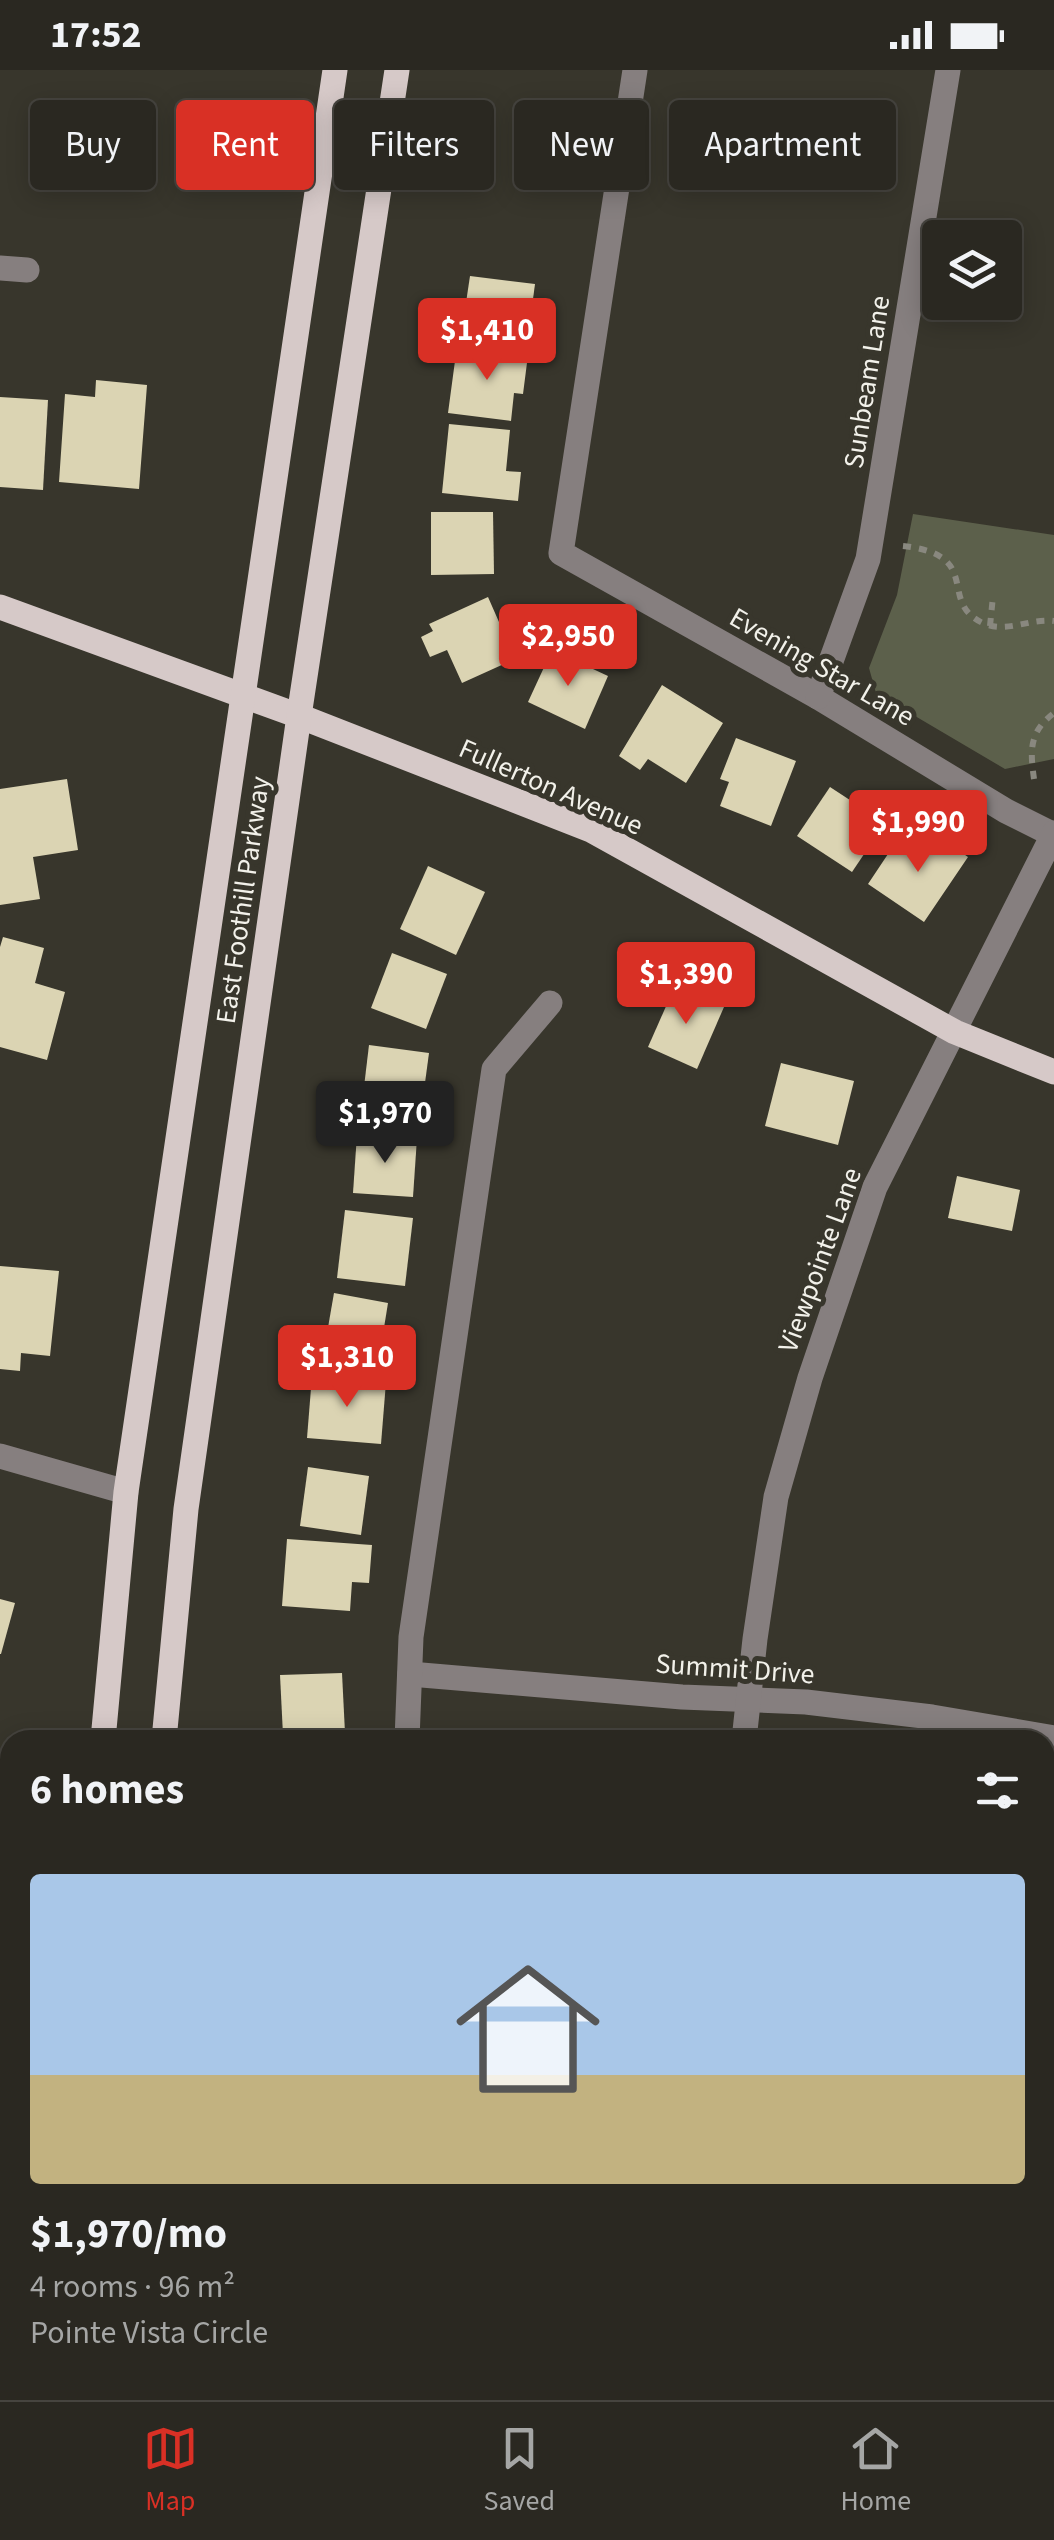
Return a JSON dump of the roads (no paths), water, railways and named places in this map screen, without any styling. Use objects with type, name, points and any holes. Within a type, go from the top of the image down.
[{"type":"main road","name":"East Foothill Parkway","points":[[104,1730],[126,1492],[335,70]]},
{"type":"main road","name":"East Foothill Parkway","points":[[165,1730],[186,1509],[397,70]]},
{"type":"main road","name":"Fullerton Avenue","points":[[0,608],[300,716],[591,830],[954,1032],[1054,1072]]},
{"type":"street","name":"Evening Star Lane","points":[[635,70],[561,553],[818,697],[1006,811],[1054,834]]},
{"type":"street","name":"Sunbeam Lane","points":[[818,697],[868,560],[948,70]]},
{"type":"street","points":[[0,268],[27,270]]},
{"type":"street","name":"Viewpointe Lane","points":[[745,1730],[776,1497],[810,1378],[875,1187],[1054,834]]},
{"type":"street","points":[[407,1730],[411,1637],[494,1068],[550,1003]]},
{"type":"street","points":[[0,1456],[126,1492]]},
{"type":"street","name":"Summit Drive","points":[[410,1674],[682,1697],[749,1698],[932,1717],[1008,1730]]}]
